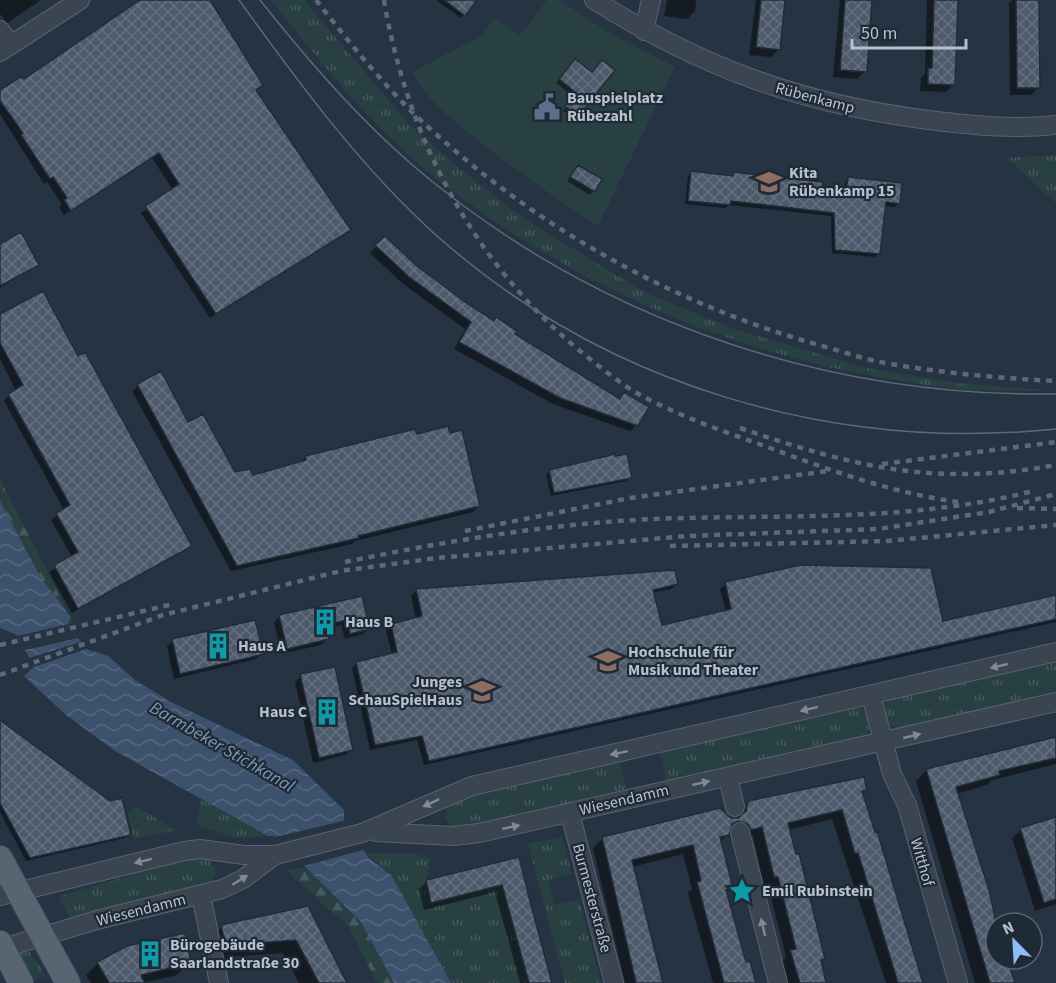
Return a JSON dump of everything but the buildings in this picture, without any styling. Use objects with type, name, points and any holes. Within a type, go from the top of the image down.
[{"type":"main road","points":[[0,858],[9,894],[42,936],[68,983]]},
{"type":"main road","points":[[1,947],[21,983]]},
{"type":"street","points":[[0,30],[5,49],[80,0]]},
{"type":"street","name":"Rübenkamp","points":[[594,0],[644,31],[738,75],[809,99],[850,109],[971,125],[1056,125]]},
{"type":"street","points":[[644,31],[651,0]]},
{"type":"street","name":"Wiesendamm","points":[[9,894],[184,851],[201,849],[243,855],[274,855],[362,833],[472,786],[1056,652]]},
{"type":"street","points":[[871,695],[884,742]]},
{"type":"street","name":"Wiesendamm","points":[[362,833],[468,835],[1056,702]]},
{"type":"street","name":"Witthof","points":[[884,742],[894,779],[907,805],[958,983]]},
{"type":"street","points":[[729,777],[735,807]]},
{"type":"street","name":"Burmesterstraße","points":[[570,813],[614,983]]},
{"type":"street","points":[[740,832],[778,983]]},
{"type":"street","name":"Wiesendamm","points":[[1,947],[231,886],[274,855]]},
{"type":"street","points":[[201,895],[219,983]]},
{"type":"green space","points":[[271,0],[304,0],[407,122],[461,170],[526,220],[646,293],[734,329],[866,368],[957,383],[1056,391],[936,387],[832,367],[769,351],[707,330],[647,306],[588,277],[531,245],[477,209],[403,150],[363,110]]},
{"type":"green space","name":"Bauspielplatz Rübezahl","points":[[547,0],[560,0],[608,32],[675,67],[598,226],[518,171],[462,128],[430,98],[412,72],[481,36],[495,18],[520,35]]},
{"type":"green space","points":[[1056,155],[1056,203],[1007,158]]},
{"type":"green space","points":[[0,479],[69,615],[41,578],[0,501]]},
{"type":"green space","points":[[1056,660],[1056,693],[896,729],[886,721],[884,707],[889,699]]},
{"type":"green space","points":[[859,706],[866,711],[870,726],[865,736],[666,782],[659,750]]},
{"type":"green space","points":[[619,760],[627,791],[470,827],[452,826],[445,819],[447,806],[460,797]]},
{"type":"green space","points":[[201,799],[268,836],[235,838],[197,825]]},
{"type":"green space","points":[[136,806],[176,830],[134,839],[128,814]]},
{"type":"green space","points":[[562,837],[572,874],[548,880],[554,905],[579,900],[601,983],[565,983],[528,844]]},
{"type":"green space","points":[[365,853],[413,853],[431,859],[426,880],[432,903],[503,885],[529,983],[451,983],[392,876]]},
{"type":"green space","points":[[201,858],[211,861],[216,872],[209,886],[71,920],[59,898],[159,864]]},
{"type":"green space","points":[[305,867],[361,922],[394,983],[377,983],[349,927],[288,870]]},
{"type":"green space","points":[[28,949],[46,976],[29,982],[19,953]]},
{"type":"water","name":"Barmbeker Stichkanal","points":[[0,501],[41,578],[71,617],[68,624],[86,649],[108,656],[135,680],[171,702],[293,760],[344,810],[344,821],[369,858],[392,876],[451,983],[394,983],[361,922],[274,836],[268,836],[115,751],[66,715],[24,676],[34,667],[17,635],[0,628]]},
{"type":"pier","points":[[68,624],[78,638],[25,650],[18,636]]},
{"type":"pier","points":[[81,642],[86,649],[34,667],[29,658]]},
{"type":"pier","points":[[347,820],[366,849],[300,867],[273,839],[267,839]]},
{"type":"tram line","points":[[239,0],[332,124],[409,210],[437,236],[503,288],[574,333],[648,369],[726,397],[807,418],[889,430],[972,433],[1056,429]]},
{"type":"tram line","points":[[260,0],[346,100],[417,169],[510,238],[581,280],[655,316],[732,344],[811,367],[891,383],[973,392],[1056,394]]},
{"type":"railway","points":[[316,0],[385,84],[454,150],[501,188],[550,222],[600,253],[653,281],[707,306],[762,327],[868,359],[906,367],[991,377],[1056,381]]},
{"type":"railway","points":[[384,0],[395,51],[410,101],[429,150],[452,196],[479,240],[510,282],[546,320],[585,355],[636,393],[706,425],[863,480],[910,493],[958,502]]},
{"type":"railway","points":[[740,428],[820,453],[858,463],[895,469],[972,474],[1056,465]]},
{"type":"railway","points":[[882,464],[1056,442]]},
{"type":"railway","points":[[465,531],[630,498],[828,471]]},
{"type":"railway","points":[[345,562],[460,540],[574,525],[652,519],[891,513],[986,501],[1033,491]]},
{"type":"railway","points":[[0,675],[163,615],[341,571],[437,558],[687,536],[878,529],[989,512],[1056,494]]},
{"type":"railway","points":[[1017,508],[1056,509]]},
{"type":"railway","points":[[670,546],[887,541],[1056,525]]},
{"type":"railway","points":[[0,645],[173,604]]},
{"type":"place","name":"Bauspielplatz Rübezahl","points":[[547,107]]},
{"type":"place","name":"Kita Rübenkamp 15","points":[[769,182]]},
{"type":"place","name":"Haus B","points":[[325,622]]},
{"type":"place","name":"Haus A","points":[[218,646]]},
{"type":"place","name":"Hochschule für Musik und Theater","points":[[608,661]]},
{"type":"place","name":"Junges SchauSpielHaus","points":[[482,691]]},
{"type":"place","name":"Haus C","points":[[327,712]]},
{"type":"place","name":"Emil Rubinstein","points":[[742,891]]},
{"type":"place","name":"Bürogebäude Saarlandstraße 30","points":[[150,954]]}]
